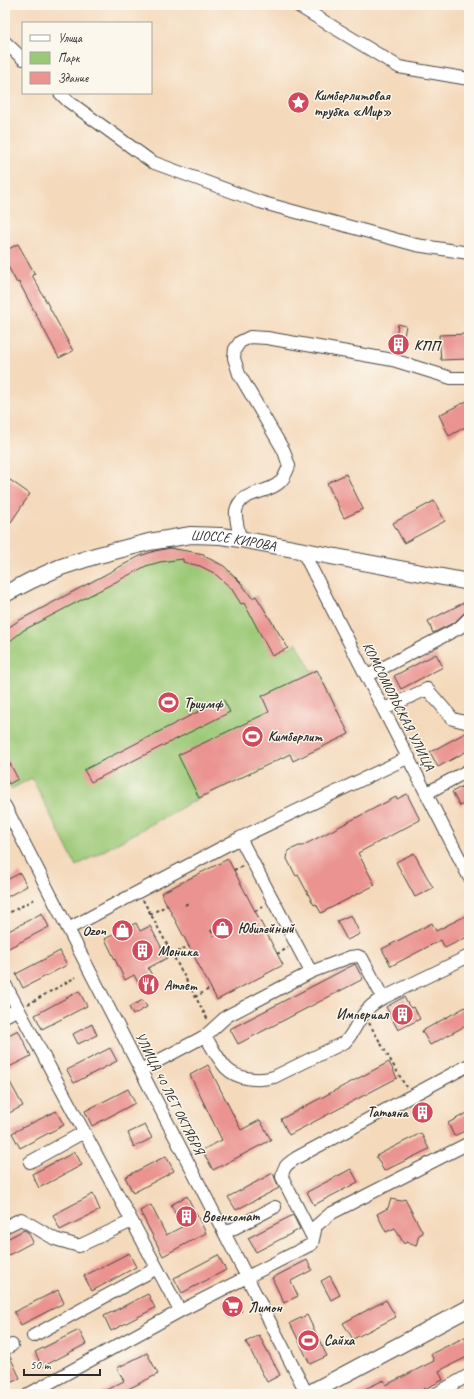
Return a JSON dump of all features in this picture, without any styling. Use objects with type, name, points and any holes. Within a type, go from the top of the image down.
[{"type":"main road","name":"ШОССЕ КИРОВА","points":[[5,594],[61,566],[149,542],[191,535],[221,536],[240,539],[469,582]]},
{"type":"main road","points":[[308,1394],[469,1308]]},
{"type":"street","points":[[297,5],[399,67],[469,79]]},
{"type":"street","points":[[5,42],[22,58]]},
{"type":"street","points":[[61,94],[152,162],[260,202],[416,245],[469,253]]},
{"type":"street","points":[[240,539],[236,512],[242,500],[249,495],[270,489],[281,482],[290,466],[284,451],[239,374],[234,358],[235,349],[240,342],[250,338],[267,338],[393,360],[451,378],[469,378]]},
{"type":"street","name":"КОМСОМОЛЬСКАЯ УЛИЦА","points":[[302,550],[469,876]]},
{"type":"street","points":[[367,676],[459,628],[469,618]]},
{"type":"street","points":[[384,709],[427,689],[453,720],[469,723]]},
{"type":"street","points":[[68,930],[240,838],[408,757]]},
{"type":"street","points":[[427,793],[469,770]]},
{"type":"street","name":"УЛИЦА 40 ЛЕТ ОКТЯБРЯ","points":[[6,811],[308,1394]]},
{"type":"street","points":[[240,838],[311,972]]},
{"type":"street","points":[[141,1070],[209,1033],[227,1016],[311,972],[350,957],[358,956],[365,963],[383,998]]},
{"type":"street","points":[[209,1033],[221,1062],[227,1070],[246,1078],[264,1079],[274,1077],[345,1042],[350,1038],[364,1013],[371,1005],[469,956]]},
{"type":"street","points":[[5,984],[180,1311]]},
{"type":"street","points":[[5,1016],[18,1009]]},
{"type":"street","points":[[313,1238],[282,1177],[283,1170],[287,1164],[469,1066]]},
{"type":"street","points":[[30,1162],[84,1132]]},
{"type":"street","points":[[29,1394],[180,1311],[312,1244],[316,1226],[330,1214],[469,1143]]},
{"type":"street","points":[[225,1233],[275,1207]]},
{"type":"street","points":[[5,1227],[20,1219],[55,1239],[79,1246],[132,1221]]},
{"type":"street","points":[[33,1336],[157,1268]]},
{"type":"street","points":[[436,1394],[469,1375]]},
{"type":"path","points":[[138,892],[195,997],[209,1033]]},
{"type":"path","points":[[5,915],[35,899]]},
{"type":"path","points":[[150,914],[168,905]]},
{"type":"path","points":[[211,930],[214,936]]},
{"type":"path","points":[[172,955],[189,946]]},
{"type":"path","points":[[29,1003],[76,977]]},
{"type":"path","points":[[195,997],[211,988]]},
{"type":"path","points":[[364,1013],[411,1096]]},
{"type":"green space","name":"Триумф","points":[[172,548],[198,554],[218,563],[236,577],[252,598],[256,596],[288,648],[297,643],[312,672],[317,670],[349,734],[293,761],[289,755],[199,798],[76,866],[32,778],[11,789],[5,777],[5,630],[18,621],[140,556],[155,551]]},
{"type":"building","points":[[18,244],[35,274],[32,275],[73,351],[59,358],[19,282],[17,283],[5,261],[5,251]]},
{"type":"building","points":[[398,324],[406,326],[401,350],[394,349]]},
{"type":"building","points":[[469,334],[469,359],[441,360],[439,335]]},
{"type":"building","points":[[469,400],[469,425],[449,436],[439,415]]},
{"type":"building","points":[[346,474],[363,509],[344,518],[327,483]]},
{"type":"building","points":[[10,480],[30,494],[11,522],[5,518],[5,488]]},
{"type":"building","points":[[434,501],[445,521],[404,543],[393,523]]},
{"type":"building","points":[[170,548],[204,554],[204,556],[224,566],[241,583],[252,598],[256,596],[288,648],[272,656],[244,603],[241,604],[231,588],[214,573],[200,566],[183,562],[183,559],[160,562],[146,566],[24,630],[5,645],[5,630],[18,621],[140,556]]},
{"type":"building","points":[[465,602],[469,611],[464,613],[455,622],[433,633],[428,621]]},
{"type":"building","points":[[436,654],[443,667],[401,689],[394,676]]},
{"type":"building","points":[[317,670],[349,734],[293,761],[290,754],[199,798],[178,755],[269,712],[262,696]]},
{"type":"building","points":[[223,699],[230,712],[91,782],[84,770]]},
{"type":"building","points":[[469,731],[469,750],[438,767],[430,752]]},
{"type":"building","points":[[5,754],[18,779],[9,784],[5,777]]},
{"type":"building","points":[[469,783],[469,801],[460,806],[452,792]]},
{"type":"building","points":[[407,794],[420,820],[358,853],[375,885],[321,913],[316,904],[314,905],[298,875],[296,876],[287,859],[288,852],[396,797],[397,799]]},
{"type":"building","points":[[414,853],[433,888],[415,897],[396,862]]},
{"type":"building","name":"Юбилейный","points":[[228,859],[283,965],[217,1000],[161,893]]},
{"type":"building","points":[[20,873],[27,886],[5,898],[5,881]]},
{"type":"building","points":[[42,913],[49,927],[5,950],[5,933]]},
{"type":"building","points":[[469,914],[469,936],[445,948],[441,940],[391,966],[382,949],[432,923],[436,931]]},
{"type":"building","points":[[351,915],[360,934],[347,940],[337,921]]},
{"type":"building","name":"Моника","points":[[136,923],[140,931],[150,926],[167,958],[148,968],[157,985],[143,992],[134,975],[125,980],[105,939]]},
{"type":"building","points":[[60,951],[67,965],[23,988],[16,974]]},
{"type":"building","points":[[355,964],[363,979],[238,1044],[230,1029]]},
{"type":"building","points":[[79,991],[87,1006],[42,1029],[35,1015]]},
{"type":"building","name":"Империал","points":[[404,997],[410,1008],[414,1007],[420,1019],[398,1030],[386,1007]]},
{"type":"building","points":[[143,1000],[147,1007],[133,1015],[129,1007]]},
{"type":"building","points":[[469,1005],[469,1024],[430,1045],[422,1031]]},
{"type":"building","points":[[92,1024],[97,1035],[78,1044],[73,1034]]},
{"type":"building","points":[[18,1030],[31,1056],[5,1069],[5,1037]]},
{"type":"building","points":[[110,1048],[117,1061],[74,1083],[67,1070]]},
{"type":"building","points":[[389,1062],[397,1078],[289,1135],[281,1119]]},
{"type":"building","points":[[208,1065],[241,1130],[260,1120],[271,1140],[213,1170],[202,1150],[222,1140],[190,1075]]},
{"type":"building","points":[[5,1073],[23,1106],[5,1115]]},
{"type":"building","points":[[128,1089],[135,1103],[92,1126],[85,1111]]},
{"type":"building","name":"Татьяна","points":[[427,1104],[432,1113],[418,1120],[413,1111]]},
{"type":"building","points":[[56,1111],[64,1125],[20,1148],[12,1133]]},
{"type":"building","points":[[469,1112],[469,1129],[454,1136],[448,1123]]},
{"type":"building","points":[[145,1125],[152,1138],[134,1147],[128,1133]]},
{"type":"building","points":[[421,1133],[429,1149],[384,1171],[376,1156]]},
{"type":"building","points":[[75,1152],[82,1165],[39,1188],[32,1174]]},
{"type":"building","points":[[166,1156],[174,1171],[133,1193],[125,1177]]},
{"type":"building","points":[[351,1169],[358,1182],[314,1205],[307,1192]]},
{"type":"building","points":[[273,1173],[279,1188],[236,1210],[228,1197]]},
{"type":"building","points":[[93,1194],[100,1210],[60,1230],[53,1215]]},
{"type":"building","name":"Военкомат","points":[[187,1196],[206,1233],[163,1256],[140,1211],[151,1205],[166,1235],[182,1227],[171,1205]]},
{"type":"building","points":[[391,1199],[401,1201],[405,1199],[423,1233],[419,1235],[416,1246],[406,1242],[404,1244],[395,1228],[386,1232],[377,1214],[388,1208]]},
{"type":"building","points":[[293,1215],[300,1229],[256,1252],[248,1238]]},
{"type":"building","points":[[24,1230],[28,1232],[33,1242],[5,1257],[5,1240]]},
{"type":"building","points":[[129,1253],[136,1267],[92,1291],[84,1276]]},
{"type":"building","points":[[218,1255],[226,1270],[182,1293],[174,1278]]},
{"type":"building","points":[[307,1260],[312,1270],[291,1281],[298,1296],[284,1303],[272,1278]]},
{"type":"building","points":[[330,1276],[340,1295],[331,1300],[321,1281]]},
{"type":"building","points":[[58,1290],[64,1303],[21,1325],[14,1312]]},
{"type":"building","points":[[148,1294],[155,1308],[111,1331],[104,1316]]},
{"type":"building","name":"Лимон","points":[[235,1298],[242,1311],[229,1317],[223,1305]]},
{"type":"building","points":[[386,1300],[396,1317],[353,1339],[343,1323]]},
{"type":"building","points":[[307,1315],[327,1356],[310,1364],[290,1323]]},
{"type":"building","points":[[79,1330],[86,1344],[42,1367],[35,1352]]},
{"type":"building","points":[[259,1335],[280,1375],[267,1382],[246,1342]]},
{"type":"building","points":[[469,1335],[469,1356],[439,1371],[443,1380],[414,1394],[354,1394],[384,1380],[386,1385],[434,1361],[431,1354]]},
{"type":"building","points":[[147,1353],[158,1374],[128,1389],[131,1394],[98,1394],[124,1381],[117,1368]]},
{"type":"building","points":[[9,1355],[20,1378],[5,1386],[5,1356]]},
{"type":"place","name":"Кимберлитовая трубка «Мир»","points":[[298,103]]},
{"type":"place","name":"КПП","points":[[398,345]]},
{"type":"place","name":"Триумф","points":[[169,703]]},
{"type":"place","name":"Кимберлит","points":[[253,736]]},
{"type":"place","name":"Юбилейный","points":[[222,928]]},
{"type":"place","name":"Ozon","points":[[122,930]]},
{"type":"place","name":"Моника","points":[[142,951]]},
{"type":"place","name":"Атлет","points":[[148,985]]},
{"type":"place","name":"Империал","points":[[403,1014]]},
{"type":"place","name":"Татьяна","points":[[423,1112]]},
{"type":"place","name":"Военкомат","points":[[187,1216]]},
{"type":"place","name":"Лимон","points":[[232,1307]]},
{"type":"place","name":"Сайха","points":[[309,1340]]}]
